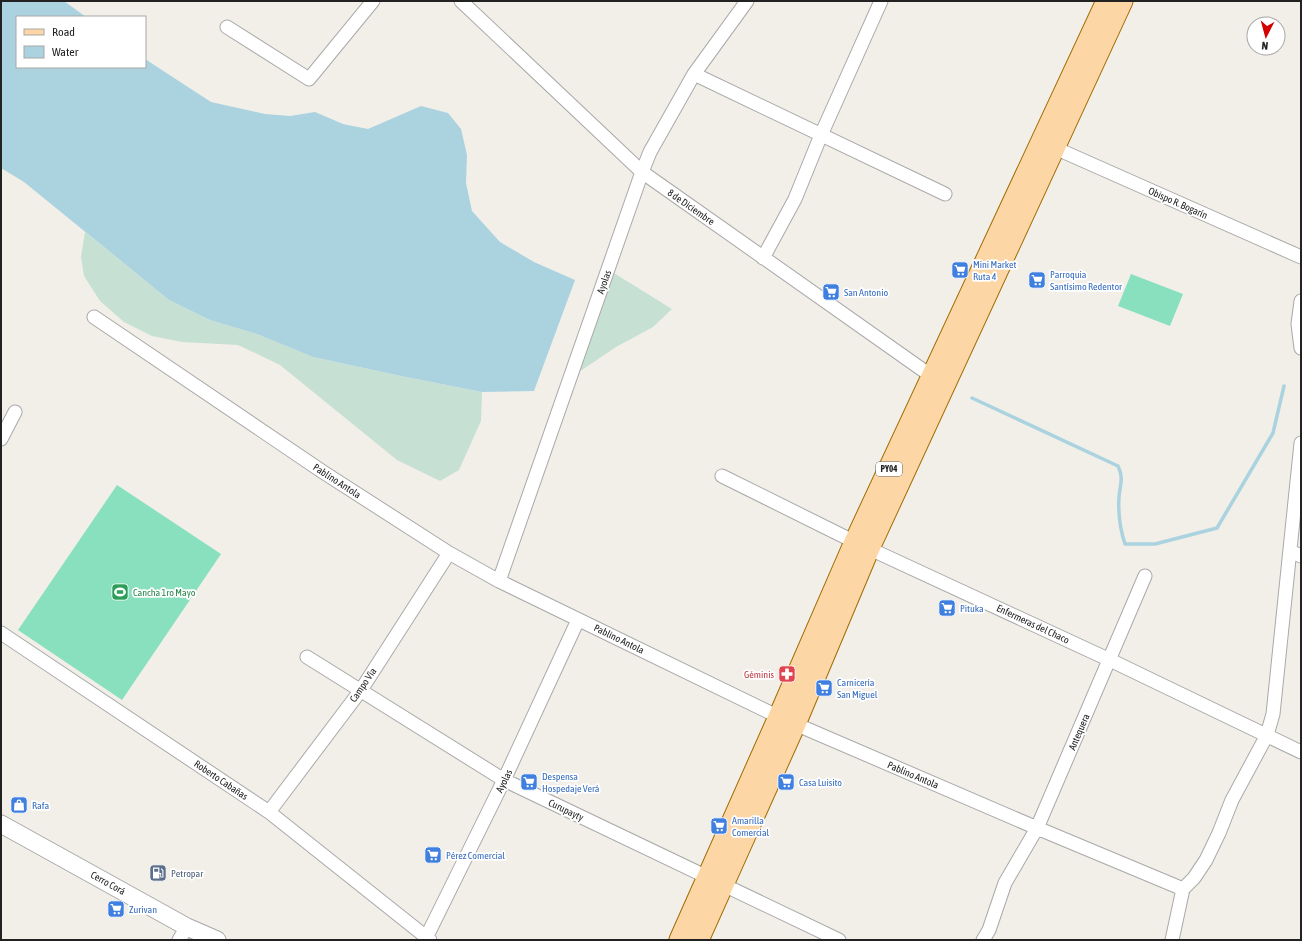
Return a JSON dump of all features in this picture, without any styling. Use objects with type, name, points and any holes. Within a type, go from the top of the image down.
[{"type":"main road","name":"PY04","points":[[680,940],[715,882],[787,721],[862,545],[939,380],[1107,1]]},
{"type":"main road","name":"PY04","points":[[939,380],[1055,148],[1122,1]]},
{"type":"main road","name":"PY04","points":[[698,940],[715,882]]},
{"type":"street","points":[[227,27],[309,78],[372,1]]},
{"type":"street","name":"8 de Diciembre","points":[[461,1],[642,172],[939,380]]},
{"type":"street","name":"Ayolas","points":[[499,581],[650,152],[694,74],[747,1]]},
{"type":"street","points":[[763,258],[794,198],[881,1]]},
{"type":"street","points":[[694,74],[945,194]]},
{"type":"street","name":"Obispo R. Bogarín","points":[[1055,148],[1301,257]]},
{"type":"street","points":[[1301,301],[1298,324],[1301,348]]},
{"type":"street","name":"Pablino Antola","points":[[94,317],[323,472],[449,553],[499,581],[787,721],[1183,889]]},
{"type":"street","points":[[1,439],[15,412]]},
{"type":"street","points":[[1172,940],[1183,889],[1194,878],[1206,860],[1232,800],[1267,735],[1273,714],[1295,554],[1301,443]]},
{"type":"street","name":"Enfermeras del Chaco","points":[[722,476],[862,545],[1110,660],[1301,752]]},
{"type":"street","name":"Campo Vìa","points":[[269,812],[361,690],[449,553]]},
{"type":"street","name":"Antequera","points":[[1005,883],[1037,828],[1145,576]]},
{"type":"street","name":"Ayolas","points":[[427,939],[504,780],[578,620]]},
{"type":"street","name":"Roberto Cabañas","points":[[1,633],[269,812],[427,939]]},
{"type":"street","name":"Curupayty","points":[[307,657],[504,780],[839,940]]},
{"type":"street","name":"Cerro Corá","points":[[1,824],[183,933],[217,940]]},
{"type":"street","points":[[983,940],[989,930],[1005,883]]},
{"type":"street","points":[[990,940],[997,921],[1005,883]]},
{"type":"green space","points":[[85,232],[169,300],[210,320],[257,334],[313,357],[482,392],[481,421],[459,470],[440,481],[397,460],[280,365],[238,345],[182,342],[152,336],[124,322],[100,301],[84,276],[81,257]]},
{"type":"green space","points":[[609,270],[672,309],[653,327],[616,347],[573,376]]},
{"type":"green space","points":[[1131,274],[1183,294],[1170,326],[1118,306]]},
{"type":"green space","name":"Cancha 1ro Mayo","points":[[117,485],[221,554],[122,700],[18,630]]},
{"type":"water","points":[[1,1],[64,1],[85,16],[16,16],[16,68],[146,68],[146,60],[211,102],[265,114],[290,116],[315,112],[343,124],[368,129],[421,106],[448,113],[461,129],[467,155],[466,183],[472,211],[500,242],[534,262],[575,280],[534,391],[482,392],[313,357],[257,334],[210,320],[169,300],[24,182],[1,168]]},
{"type":"waterway","points":[[972,398],[1118,466],[1121,478],[1119,515],[1125,544],[1155,544],[1217,528],[1273,433],[1284,386]]},
{"type":"place","name":"Mini Market Ruta 4","points":[[960,270]]},
{"type":"place","name":"Parroquia Santísimo Redentor","points":[[1037,280]]},
{"type":"place","name":"San Antonio","points":[[831,292]]},
{"type":"place","name":"Cancha 1ro Mayo","points":[[120,592]]},
{"type":"place","name":"Pituka","points":[[947,608]]},
{"type":"place","name":"Géminis","points":[[787,674]]},
{"type":"place","name":"Carnicería San Miguel","points":[[824,688]]},
{"type":"place","name":"Despensa Hospedaje Verá","points":[[529,782]]},
{"type":"place","name":"Casa Luisito","points":[[786,782]]},
{"type":"place","name":"Rafa","points":[[19,805]]},
{"type":"place","name":"Amarilla Comercial","points":[[719,826]]},
{"type":"place","name":"Pérez Comercial","points":[[433,855]]},
{"type":"place","name":"Petropar","points":[[158,873]]},
{"type":"place","name":"Zurivan","points":[[116,909]]}]
